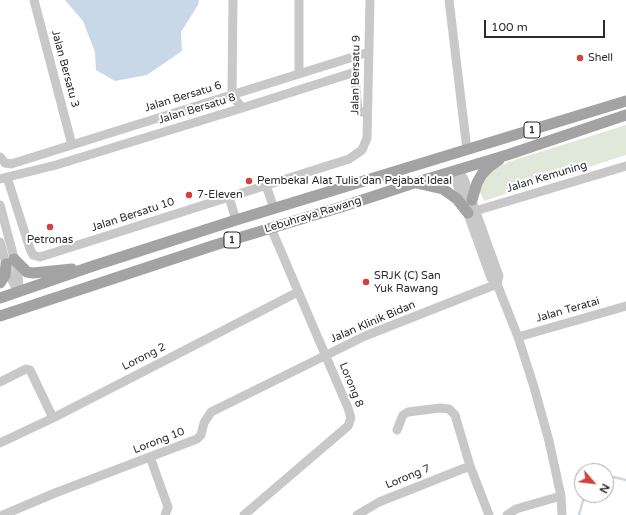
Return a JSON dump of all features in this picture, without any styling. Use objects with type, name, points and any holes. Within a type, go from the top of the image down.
[{"type":"main road","name":"Lebuhraya Rawang","points":[[0,298],[236,220],[626,101]]},
{"type":"main road","name":"Lebuhraya Rawang","points":[[0,315],[271,228],[506,155],[626,115]]},
{"type":"main road","points":[[439,158],[453,161],[458,169],[462,163],[481,146]]},
{"type":"main road","points":[[472,200],[476,183],[482,174],[506,155]]},
{"type":"main road","points":[[414,183],[443,189],[472,212]]},
{"type":"main road","points":[[0,283],[5,275],[10,261],[27,272],[33,273],[93,266]]},
{"type":"main road","points":[[0,315],[17,299],[19,292],[25,297],[50,299]]},
{"type":"street","name":"Jalan Bersatu 3","points":[[34,0],[72,145]]},
{"type":"street","points":[[232,0],[232,95],[242,108]]},
{"type":"street","points":[[299,0],[299,74]]},
{"type":"street","name":"Jalan Bersatu 9","points":[[362,150],[367,138],[370,0]]},
{"type":"street","points":[[449,0],[467,150]]},
{"type":"street","name":"Jalan Bersatu 6","points":[[2,160],[11,164],[369,52]]},
{"type":"street","name":"Jalan Bersatu 8","points":[[3,178],[56,165],[352,73],[355,76],[358,111],[367,113]]},
{"type":"street","name":"Jalan Bersatu 10","points":[[3,178],[30,249],[33,254],[40,258],[349,159],[362,150]]},
{"type":"street","name":"Jalan Kemuning","points":[[472,212],[626,166]]},
{"type":"street","points":[[458,169],[464,179],[472,200],[472,212]]},
{"type":"street","points":[[458,169],[456,181],[472,212],[492,278],[498,284],[534,387],[549,441],[561,496],[562,515]]},
{"type":"street","points":[[266,185],[274,209]]},
{"type":"street","points":[[229,197],[236,220]]},
{"type":"street","points":[[0,205],[10,261],[9,275],[19,292]]},
{"type":"street","name":"Lorong 8","points":[[244,515],[348,426],[351,418],[271,228]]},
{"type":"street","points":[[0,242],[10,261]]},
{"type":"street","name":"Jalan Klinik Bidan","points":[[325,355],[365,336],[498,284]]},
{"type":"street","name":"Lorong 2","points":[[0,443],[53,418],[298,292]]},
{"type":"street","name":"Jalan Teratai","points":[[518,338],[626,306]]},
{"type":"street","name":"Lorong 10","points":[[3,515],[197,439],[201,435],[204,422],[210,412],[270,384],[325,355]]},
{"type":"street","points":[[0,382],[26,370],[30,370],[53,418]]},
{"type":"street","points":[[398,430],[403,415],[408,412],[440,408],[449,409],[455,415],[470,466],[489,515]]},
{"type":"street","points":[[150,457],[168,507],[165,515]]},
{"type":"street","name":"Lorong 7","points":[[358,515],[379,502],[470,466]]},
{"type":"street","points":[[507,515],[516,509],[561,496]]},
{"type":"shaded area","points":[[626,125],[626,155],[484,201],[479,190],[483,180],[492,171],[508,162]]},
{"type":"water","points":[[65,0],[199,0],[198,5],[181,32],[182,51],[147,75],[115,81],[96,70],[95,52],[83,21]]},
{"type":"waterway","points":[[614,477],[626,480]]},
{"type":"waterway","points":[[579,515],[582,503]]},
{"type":"place","name":"Shell","points":[[580,58]]},
{"type":"place","name":"Pembekal Alat Tulis dan Pejabat Ideal","points":[[249,181]]},
{"type":"place","name":"7-Eleven","points":[[189,195]]},
{"type":"place","name":"Petronas","points":[[50,227]]},
{"type":"place","name":"SRJK (C) San Yuk Rawang","points":[[366,282]]}]
